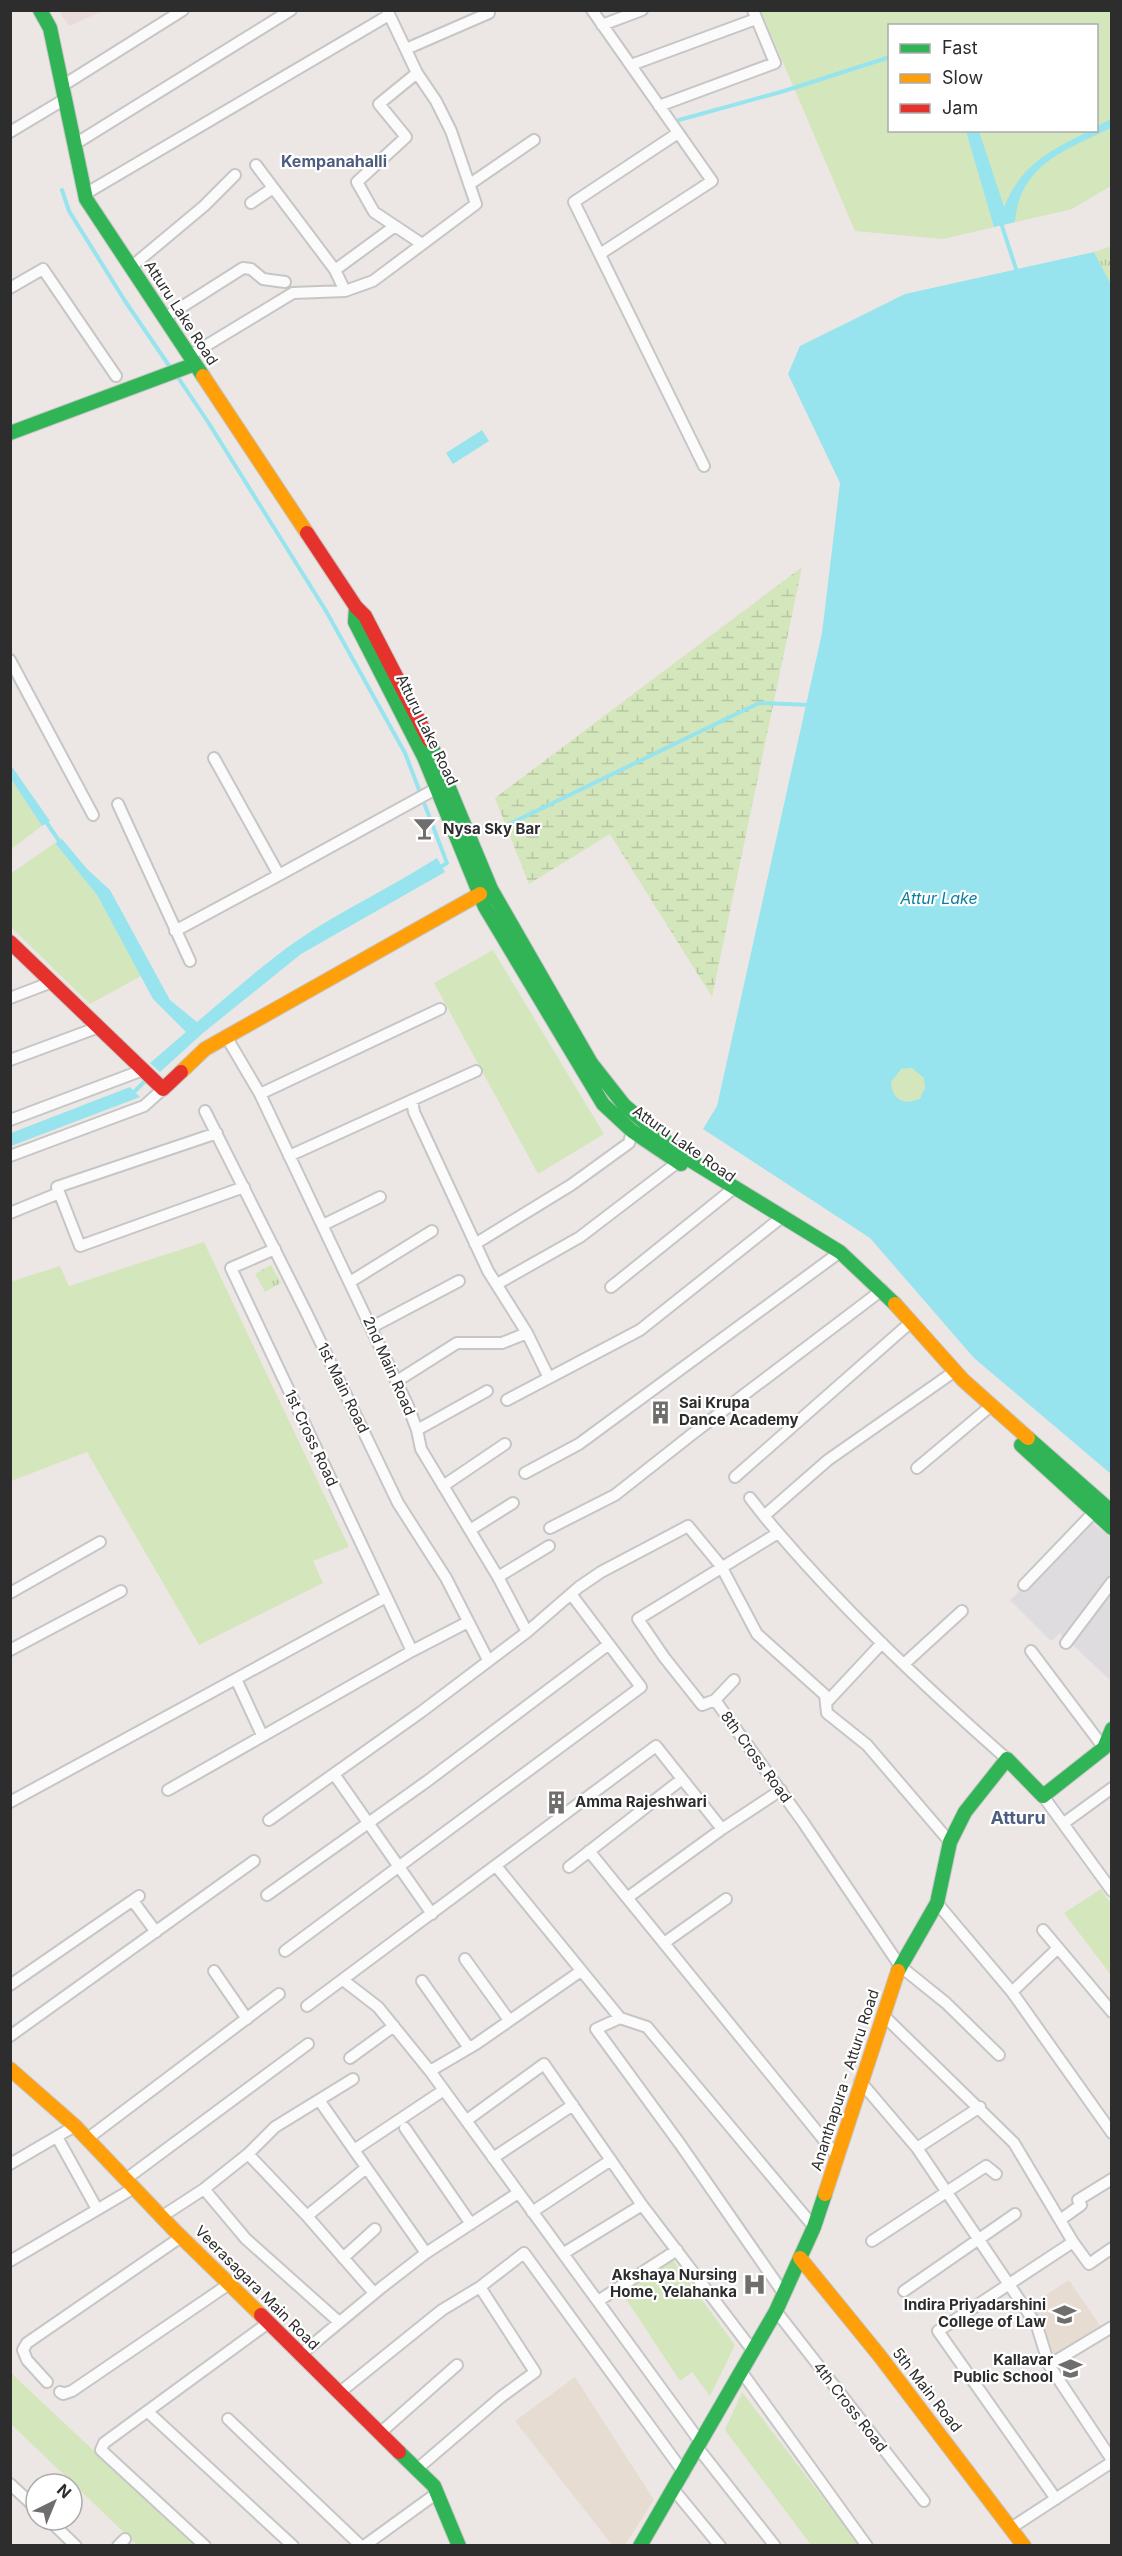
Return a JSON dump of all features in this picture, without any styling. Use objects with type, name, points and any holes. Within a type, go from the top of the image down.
[{"type":"street","name":"Atturu Lake Road","points":[[40,10],[50,28],[86,199],[356,607],[355,622],[424,757],[443,785],[491,890],[591,1063],[624,1105],[681,1159]]},
{"type":"street","points":[[10,132],[183,10]]},
{"type":"street","points":[[75,144],[291,10]]},
{"type":"street","points":[[592,10],[712,181],[600,254]]},
{"type":"street","points":[[602,25],[642,10]]},
{"type":"street","points":[[10,433],[95,403],[192,360],[293,293],[345,291],[373,281],[476,204],[451,131],[436,101],[417,74],[388,13],[85,194]]},
{"type":"street","points":[[406,49],[489,13]]},
{"type":"street","points":[[631,65],[755,15],[775,63],[659,106]]},
{"type":"street","points":[[417,74],[379,104],[406,137],[357,182],[374,212],[422,244]]},
{"type":"street","points":[[678,133],[574,202],[704,466]]},
{"type":"street","points":[[470,184],[534,140]]},
{"type":"street","points":[[256,165],[335,270],[345,291]]},
{"type":"street","points":[[131,267],[204,206],[235,176]]},
{"type":"street","points":[[250,203],[273,188]]},
{"type":"street","points":[[335,270],[395,226]]},
{"type":"street","points":[[169,315],[243,268],[251,269],[263,279],[285,282]]},
{"type":"street","points":[[10,288],[43,269],[116,376]]},
{"type":"street","points":[[10,660],[93,815]]},
{"type":"street","points":[[214,758],[279,874]]},
{"type":"street","name":"Atturu Lake Road","points":[[443,785],[485,907],[603,1104],[632,1131],[836,1255],[878,1293],[951,1373],[1112,1528]]},
{"type":"street","points":[[175,931],[443,785]]},
{"type":"street","points":[[118,804],[189,961]]},
{"type":"street","points":[[10,1156],[144,1106],[205,1048],[227,1038],[480,894]]},
{"type":"street","points":[[10,942],[163,1089]]},
{"type":"street","points":[[10,998],[52,982]]},
{"type":"street","points":[[260,1094],[440,1009]]},
{"type":"street","points":[[10,1060],[99,1027]]},
{"type":"street","name":"2nd Main Road","points":[[227,1038],[260,1094],[372,1328],[417,1430],[421,1449],[498,1577],[527,1632]]},
{"type":"street","points":[[10,1120],[143,1070]]},
{"type":"street","points":[[289,1156],[476,1071]]},
{"type":"street","points":[[412,1100],[414,1112],[488,1271],[527,1333],[549,1378]]},
{"type":"street","name":"1st Main Road","points":[[205,1111],[398,1503],[446,1578],[488,1660]]},
{"type":"street","points":[[475,1244],[591,1171],[629,1143],[632,1131]]},
{"type":"street","points":[[217,1133],[57,1187],[80,1246],[244,1187]]},
{"type":"street","points":[[497,1284],[580,1237],[681,1159]]},
{"type":"street","points":[[611,1287],[730,1191]]},
{"type":"street","points":[[10,1213],[59,1193]]},
{"type":"street","points":[[323,1225],[380,1197]]},
{"type":"street","points":[[507,1400],[640,1330],[778,1220]]},
{"type":"street","points":[[350,1282],[432,1231]]},
{"type":"street","name":"1st Cross Road","points":[[274,1248],[231,1268],[412,1651]]},
{"type":"street","points":[[525,1473],[579,1444],[836,1255]]},
{"type":"street","points":[[372,1328],[459,1281]]},
{"type":"street","points":[[550,1528],[615,1496],[691,1434],[878,1293]]},
{"type":"street","points":[[735,1477],[908,1326]]},
{"type":"street","points":[[396,1381],[457,1343],[502,1342],[527,1333]]},
{"type":"street","points":[[764,1516],[828,1460],[951,1373]]},
{"type":"street","points":[[417,1430],[487,1391]]},
{"type":"street","name":"Atturu Lake Road","points":[[988,1408],[1112,1512]]},
{"type":"street","points":[[917,1468],[988,1408]]},
{"type":"street","points":[[443,1486],[506,1444]]},
{"type":"street","points":[[750,1498],[808,1569],[882,1643],[1007,1759],[1042,1796],[1112,1891]]},
{"type":"street","points":[[470,1530],[513,1503]]},
{"type":"street","points":[[1024,1585],[1094,1512]]},
{"type":"street","points":[[269,1820],[527,1632],[571,1594],[601,1572],[688,1526],[721,1566],[757,1634],[825,1695],[827,1713],[867,1745],[950,1842]]},
{"type":"street","points":[[721,1566],[778,1533]]},
{"type":"street","points":[[10,1593],[100,1542]]},
{"type":"street","points":[[498,1577],[549,1546]]},
{"type":"street","name":"8th Cross Road","points":[[721,1566],[638,1619],[664,1658],[702,1705],[715,1700],[781,1790],[900,1966],[946,2003],[999,2055]]},
{"type":"street","points":[[1066,1643],[1112,1582]]},
{"type":"street","points":[[10,1650],[121,1592]]},
{"type":"street","points":[[285,1951],[641,1687],[571,1594]]},
{"type":"street","points":[[10,1802],[386,1597]]},
{"type":"street","points":[[904,1664],[962,1611]]},
{"type":"street","points":[[168,1790],[412,1651],[468,1622]]},
{"type":"street","points":[[826,1702],[882,1643]]},
{"type":"street","points":[[267,1895],[369,1823],[609,1644]]},
{"type":"street","points":[[1031,1650],[1104,1748]]},
{"type":"street","points":[[236,1679],[262,1735]]},
{"type":"street","points":[[715,1700],[734,1680]]},
{"type":"street","points":[[1042,1796],[1104,1748],[1112,1729]]},
{"type":"street","points":[[307,2006],[656,1746],[722,1829]]},
{"type":"street","name":"Ananthapura - Atturu Road","points":[[646,2543],[784,2294],[814,2227],[860,2080],[900,1966],[937,1903],[950,1842],[965,1812],[1007,1759]]},
{"type":"street","points":[[334,1774],[432,1914]]},
{"type":"street","points":[[569,1867],[682,1779]]},
{"type":"street","points":[[1064,1823],[1112,1788]]},
{"type":"street","points":[[627,1898],[722,1829],[781,1790]]},
{"type":"street","points":[[589,1851],[837,2156]]},
{"type":"street","points":[[10,2036],[254,1861]]},
{"type":"street","points":[[496,1866],[620,2018],[647,2026],[814,2227]]},
{"type":"street","points":[[10,1985],[136,1899],[156,1932]]},
{"type":"street","points":[[664,1943],[726,1899]]},
{"type":"street","points":[[937,1903],[1012,1992],[1112,2133]]},
{"type":"street","points":[[1044,1930],[1112,2012]]},
{"type":"street","points":[[1012,1992],[1058,1947]]},
{"type":"street","points":[[465,1959],[510,2020]]},
{"type":"street","points":[[214,1971],[247,2019]]},
{"type":"street","points":[[430,2071],[469,2048],[581,1971]]},
{"type":"street","points":[[342,1980],[378,2007],[430,2071],[564,2253],[699,2445],[776,2546]]},
{"type":"street","points":[[422,1981],[469,2048]]},
{"type":"street","points":[[87,2139],[279,1994]]},
{"type":"street","points":[[883,2015],[1014,2144],[1073,2242],[1089,2264],[1112,2248]]},
{"type":"street","points":[[620,2018],[596,2029],[680,2144],[784,2294]]},
{"type":"street","points":[[350,2058],[394,2026]]},
{"type":"street","points":[[10,2260],[97,2209],[308,2044]]},
{"type":"street","points":[[466,2120],[544,2064],[642,2205],[753,2350]]},
{"type":"street","name":"Veerasagara Main Road","points":[[12,2073],[75,2126],[161,2217],[434,2486],[455,2543]]},
{"type":"street","points":[[161,2217],[204,2189],[248,2154],[275,2127],[353,2079]]},
{"type":"street","points":[[860,2080],[917,2148],[1037,2326],[1049,2365],[1112,2461],[1011,2528]]},
{"type":"street","points":[[354,2150],[444,2090]]},
{"type":"street","points":[[319,2100],[426,2253]]},
{"type":"street","points":[[493,2158],[573,2105]]},
{"type":"street","points":[[917,2148],[980,2108]]},
{"type":"street","points":[[10,2164],[75,2126]]},
{"type":"street","points":[[405,2128],[471,2224]]},
{"type":"street","points":[[57,2137],[97,2209]]},
{"type":"street","points":[[248,2154],[307,2216],[374,2293]]},
{"type":"street","points":[[532,2212],[612,2160]]},
{"type":"street","points":[[872,2241],[987,2166],[996,2174]]},
{"type":"street","points":[[307,2216],[366,2168]]},
{"type":"street","points":[[1060,2220],[1081,2205],[1078,2200],[1112,2179]]},
{"type":"street","points":[[204,2189],[246,2239],[339,2322]]},
{"type":"street","points":[[300,2355],[426,2253],[518,2193]]},
{"type":"street","points":[[564,2253],[642,2205]]},
{"type":"street","points":[[904,2290],[1015,2214]]},
{"type":"street","points":[[343,2258],[375,2229]]},
{"type":"street","points":[[47,2382],[27,2360],[23,2350],[27,2343],[181,2237]]},
{"type":"street","points":[[1056,2499],[938,2331],[1073,2242]]},
{"type":"street","points":[[598,2301],[677,2250]]},
{"type":"street","points":[[339,2393],[442,2310],[480,2288],[524,2253],[684,2473]]},
{"type":"street","name":"5th Main Road","points":[[800,2258],[879,2355],[1024,2546]]},
{"type":"street","points":[[60,2392],[63,2394],[72,2391],[229,2284]]},
{"type":"street","points":[[417,2469],[501,2397],[535,2372],[480,2288]]},
{"type":"street","name":"4th Cross Road","points":[[776,2311],[924,2501]]},
{"type":"street","points":[[205,2546],[101,2450],[104,2443],[268,2323]]},
{"type":"street","points":[[1049,2365],[1112,2327]]},
{"type":"street","points":[[380,2433],[457,2365]]},
{"type":"street","points":[[741,2371],[867,2546]]},
{"type":"street","points":[[148,2412],[293,2546]]},
{"type":"street","points":[[228,2419],[362,2546],[437,2493]]},
{"type":"street","points":[[10,2484],[24,2497]]},
{"type":"street","points":[[674,2490],[720,2546]]},
{"type":"street","points":[[61,2532],[76,2546]]},
{"type":"shaded area","points":[[59,11],[103,11],[69,26]]},
{"type":"shaded area","points":[[1092,1523],[1111,1538],[1111,1681],[1060,1633],[1051,1641],[1010,1600]]},
{"type":"shaded area","name":"Indira Priyadarshini College of Law","points":[[1069,2280],[1101,2327],[1051,2361],[1041,2323],[1030,2305]]},
{"type":"shaded area","points":[[575,2377],[654,2500],[625,2545],[612,2545],[515,2421]]},
{"type":"green space","points":[[761,11],[1111,11],[1111,186],[1072,209],[943,239],[855,231]]},
{"type":"green space","points":[[1111,246],[1111,287],[1094,252]]},
{"type":"green space","points":[[802,567],[712,997],[610,834],[529,884],[495,798]]},
{"type":"green space","points":[[11,779],[42,826],[10,849]]},
{"type":"green space","points":[[55,843],[97,895],[141,976],[90,1004],[11,927],[10,874]]},
{"type":"green space","points":[[493,950],[604,1134],[538,1174],[434,983]]},
{"type":"green space","points":[[908,1068],[920,1073],[925,1085],[920,1097],[908,1102],[896,1097],[891,1085],[896,1073]]},
{"type":"green space","points":[[204,1242],[349,1547],[313,1561],[323,1583],[199,1645],[87,1452],[11,1481],[10,1282],[60,1266],[69,1286]]},
{"type":"green space","points":[[271,1265],[281,1283],[265,1292],[255,1274]]},
{"type":"green space","points":[[1101,1889],[1111,1904],[1111,1975],[1064,1913]]},
{"type":"green space","points":[[672,2259],[735,2345],[710,2396],[692,2372],[680,2381],[622,2293]]},
{"type":"green space","points":[[10,2372],[194,2545],[137,2545],[84,2494],[84,2472],[61,2472],[11,2424]]},
{"type":"green space","points":[[742,2392],[859,2545],[811,2545],[725,2430]]},
{"type":"water","points":[[1111,119],[1111,128],[1062,152],[1036,173],[1026,186],[1019,202],[1015,222],[994,227],[966,132],[979,132],[1004,207],[1011,192],[1028,169],[1038,160],[1074,138],[1087,132],[1098,132],[1098,126]]},
{"type":"water","name":"Attur Lake","points":[[1094,252],[1112,287],[1111,1474],[974,1358],[870,1238],[703,1129],[717,1106],[822,633],[840,483],[788,374],[800,346],[905,294]],"holes":[[[912,1068],[924,1078],[925,1088],[920,1098],[914,1101],[900,1100],[893,1093],[891,1082],[901,1069]]]},
{"type":"water","points":[[482,430],[489,441],[453,464],[446,453]]},
{"type":"water","points":[[10,764],[50,821],[42,826],[11,779]]},
{"type":"water","points":[[62,839],[87,869],[110,890],[170,1000],[197,1022],[272,959],[332,919],[437,858],[445,872],[301,954],[203,1033],[160,1072],[150,1063],[186,1032],[153,999],[97,895],[55,843]]},
{"type":"water","points":[[130,1087],[140,1097],[11,1146],[11,1133]]},
{"type":"waterway","points":[[679,120],[784,91],[888,58]]},
{"type":"waterway","points":[[62,190],[69,211],[125,301],[172,370]]},
{"type":"waterway","points":[[1001,223],[1017,272]]},
{"type":"waterway","points":[[177,376],[326,611],[405,753],[447,863],[439,868]]},
{"type":"waterway","points":[[493,832],[759,703],[811,705]]},
{"type":"waterway","points":[[44,819],[62,845]]},
{"type":"waterway","points":[[132,1094],[148,1078]]},
{"type":"traffic: fast","points":[[40,10],[50,28],[86,199],[203,376]]},
{"type":"traffic: fast","points":[[10,433],[195,364]]},
{"type":"traffic: fast","points":[[356,607],[355,622],[424,757],[485,907],[603,1104],[632,1131],[681,1164]]},
{"type":"traffic: fast","points":[[429,740],[491,889],[591,1063],[624,1105],[685,1157],[840,1252],[895,1304]]},
{"type":"traffic: fast","points":[[1028,1438],[1112,1512]]},
{"type":"traffic: fast","points":[[1021,1445],[1112,1528]]},
{"type":"traffic: fast","points":[[898,1971],[937,1903],[950,1842],[965,1812],[1007,1759],[1043,1796],[1104,1748],[1112,1729]]},
{"type":"traffic: fast","points":[[640,2546],[776,2311],[814,2227],[825,2194]]},
{"type":"traffic: fast","points":[[399,2452],[434,2486],[459,2546]]},
{"type":"traffic: slow","points":[[203,376],[307,533]]},
{"type":"traffic: slow","points":[[181,1072],[205,1049],[480,894]]},
{"type":"traffic: slow","points":[[895,1304],[963,1380],[1028,1438]]},
{"type":"traffic: slow","points":[[825,2194],[898,1971]]},
{"type":"traffic: slow","points":[[10,2069],[75,2126],[176,2232],[261,2315]]},
{"type":"traffic: slow","points":[[800,2258],[879,2355],[1024,2546]]},
{"type":"traffic: jam","points":[[307,533],[356,607],[365,616],[429,740]]},
{"type":"traffic: jam","points":[[10,942],[163,1089],[181,1072]]},
{"type":"traffic: jam","points":[[261,2315],[399,2452]]},
{"type":"place","name":"Nysa Sky Bar","points":[[425,829]]},
{"type":"place","name":"Sai Krupa Dance Academy","points":[[661,1412]]},
{"type":"place","name":"Amma Rajeshwari","points":[[557,1802]]},
{"type":"place","name":"Akshaya Nursing Home, Yelahanka","points":[[755,2284]]},
{"type":"place","name":"Indira Priyadarshini College of Law","points":[[1064,2314]]},
{"type":"place","name":"Kallavar Public School","points":[[1071,2369]]},
{"type":"district","name":"Kempanahalli","points":[[334,161]]},
{"type":"district","name":"Atturu","points":[[1018,1818]]}]
